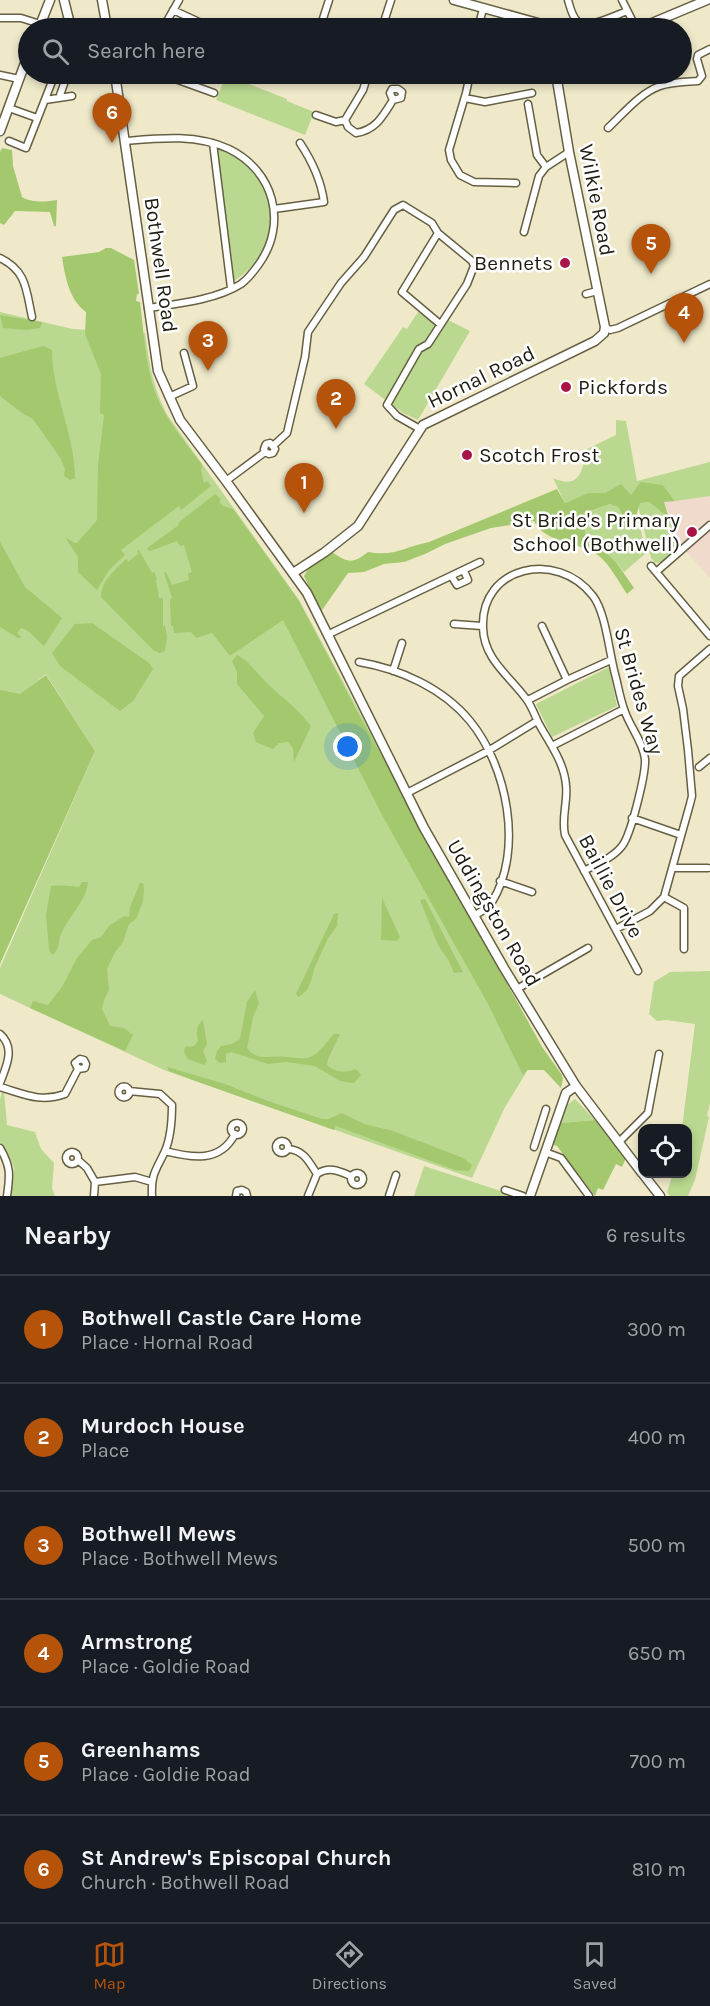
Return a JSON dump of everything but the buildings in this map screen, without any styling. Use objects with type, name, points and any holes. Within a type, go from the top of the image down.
[{"type":"main road","points":[[43,18],[50,0]]},
{"type":"main road","points":[[64,0],[68,18]]},
{"type":"main road","points":[[102,0],[105,18]]},
{"type":"main road","points":[[454,0],[515,18]]},
{"type":"main road","points":[[663,18],[707,0]]},
{"type":"main road","points":[[0,131],[18,82]]},
{"type":"main road","name":"Bothwell Road","points":[[116,84],[158,371],[180,420],[307,593],[340,656]]},
{"type":"main road","name":"Wilkie Road","points":[[558,84],[604,330]]},
{"type":"main road","name":"Hornal Road","points":[[293,573],[358,526],[423,425],[596,341],[604,330]]},
{"type":"main road","name":"Uddingston Road","points":[[340,656],[424,828],[474,916],[576,1086],[638,1167]]},
{"type":"main road","points":[[530,1196],[566,1093],[576,1086]]},
{"type":"main road","name":"Uddingston Road","points":[[647,1178],[660,1196]]},
{"type":"street","points":[[169,18],[179,0]]},
{"type":"street","points":[[323,18],[329,0]]},
{"type":"street","points":[[385,18],[391,0]]},
{"type":"street","points":[[568,0],[575,18]]},
{"type":"street","points":[[622,0],[632,18]]},
{"type":"street","points":[[481,18],[483,9]]},
{"type":"street","points":[[173,10],[190,18]]},
{"type":"street","points":[[608,18],[627,11]]},
{"type":"street","points":[[0,18],[18,18]]},
{"type":"street","points":[[692,82],[698,81],[702,76],[698,55],[710,49]]},
{"type":"street","points":[[0,75],[18,79]]},
{"type":"street","points":[[9,141],[26,148],[51,84]]},
{"type":"street","points":[[59,98],[64,84]]},
{"type":"street","points":[[189,84],[214,93]]},
{"type":"street","points":[[316,115],[336,122],[345,120],[365,84]]},
{"type":"street","points":[[468,84],[449,150],[451,160],[460,175],[474,182],[516,183]]},
{"type":"street","points":[[608,128],[652,89],[670,84]]},
{"type":"street","points":[[465,98],[485,102],[532,93]]},
{"type":"street","points":[[45,100],[72,96]]},
{"type":"street","points":[[345,120],[348,127],[356,133],[368,131],[378,123],[393,100]]},
{"type":"street","points":[[528,104],[537,155],[546,168]]},
{"type":"street","points":[[9,108],[37,118]]},
{"type":"street","points":[[126,141],[196,139],[228,149],[246,159],[262,176],[270,192],[274,209],[275,223],[267,253],[253,272],[240,284],[194,300],[148,308]]},
{"type":"street","points":[[213,143],[231,288]]},
{"type":"street","points":[[274,209],[324,202],[321,185],[300,143]]},
{"type":"street","points":[[524,232],[539,176],[546,168],[569,152]]},
{"type":"street","points":[[226,481],[265,452],[265,445],[270,443],[273,445],[287,433],[308,332],[341,283],[364,257],[394,210],[403,205],[432,223],[438,233],[472,261],[474,266],[467,284],[428,344],[419,349],[409,364],[387,405],[397,416],[420,429]]},
{"type":"street","points":[[438,233],[402,292],[440,324]]},
{"type":"street","points":[[0,258],[13,264],[24,279],[32,317]]},
{"type":"street","points":[[604,330],[618,328],[710,284]]},
{"type":"street","points":[[586,294],[597,291]]},
{"type":"street","points":[[169,397],[193,386],[184,353]]},
{"type":"street","points":[[656,572],[710,525]]},
{"type":"street","points":[[329,634],[452,577],[457,585],[468,580],[464,571],[480,562]]},
{"type":"street","points":[[651,566],[710,636]]},
{"type":"street","name":"St Brides Way","points":[[482,626],[488,603],[500,584],[526,569],[557,570],[570,576],[594,598],[601,616],[624,709],[645,759],[644,778],[623,846],[613,855],[584,871]]},
{"type":"street","points":[[454,624],[482,626],[489,653],[496,665],[528,700],[552,746],[624,709]]},
{"type":"street","points":[[542,626],[567,680]]},
{"type":"street","points":[[393,671],[402,643]]},
{"type":"street","points":[[616,929],[650,911],[664,897],[692,796],[683,709],[678,686],[679,676],[710,649]]},
{"type":"street","points":[[528,700],[611,660]]},
{"type":"street","points":[[359,662],[417,680],[454,705],[470,721],[497,768],[504,793],[509,837],[500,881],[492,903],[474,916]]},
{"type":"street","points":[[407,793],[488,751],[537,721]]},
{"type":"street","name":"Baillie Drive","points":[[552,746],[563,766],[566,783],[563,828],[565,835],[638,970]]},
{"type":"street","points":[[699,767],[710,758]]},
{"type":"street","points":[[632,818],[681,835]]},
{"type":"street","points":[[673,868],[708,868]]},
{"type":"street","points":[[500,881],[532,892]]},
{"type":"street","points":[[664,897],[684,908],[684,949]]},
{"type":"street","points":[[518,989],[588,948]]},
{"type":"street","points":[[0,1034],[9,1050],[9,1061],[0,1085],[39,1098],[51,1099],[65,1094],[78,1069]]},
{"type":"street","points":[[618,1143],[648,1113],[659,1054]]},
{"type":"street","points":[[129,1091],[160,1094],[172,1104],[170,1135],[165,1151],[153,1170],[152,1196]]},
{"type":"street","points":[[534,1147],[546,1109]]},
{"type":"street","points":[[539,1129],[552,1132]]},
{"type":"street","points":[[165,1151],[187,1157],[220,1152],[229,1145],[235,1134]]},
{"type":"street","points":[[0,1148],[9,1163],[7,1196]]},
{"type":"street","points":[[288,1149],[294,1149],[306,1155],[317,1174]]},
{"type":"street","points":[[545,1152],[561,1158],[589,1196]]},
{"type":"street","points":[[78,1160],[87,1168],[94,1182],[94,1196]]},
{"type":"street","points":[[308,1196],[317,1174],[322,1171],[334,1169],[351,1176]]},
{"type":"street","points":[[389,1196],[396,1175]]},
{"type":"street","points":[[94,1182],[135,1177],[152,1182]]},
{"type":"street","points":[[236,1196],[240,1190],[245,1191],[247,1196]]},
{"type":"street","points":[[505,1190],[523,1196]]},
{"type":"shaded area","name":"St Bride's Primary School (Bothwell)","points":[[710,496],[710,578],[681,546],[664,502]]},
{"type":"green space","points":[[222,84],[249,84],[314,112],[305,135],[216,100]]},
{"type":"green space","points":[[2,148],[12,150],[13,166],[22,197],[44,202],[57,200],[56,226],[54,226],[50,212],[15,211],[4,225],[0,223],[0,152]]},
{"type":"green space","points":[[216,148],[244,161],[255,173],[264,186],[272,216],[265,247],[252,266],[234,281]]},
{"type":"green space","points":[[111,248],[134,260],[139,294],[137,294],[136,301],[140,302],[152,384],[171,422],[202,465],[204,483],[207,481],[211,486],[181,510],[179,506],[121,550],[125,555],[109,570],[97,590],[78,572],[78,557],[65,537],[77,543],[97,520],[98,465],[104,415],[100,413],[101,374],[85,334],[86,312],[72,294],[66,280],[62,257],[99,252]]},
{"type":"green space","points":[[0,312],[73,329],[145,333],[155,385],[168,416],[299,600],[542,1047],[505,1107],[472,1178],[164,1070],[0,994],[0,968],[95,751],[46,674],[20,695],[0,691]]},
{"type":"green space","points":[[418,312],[443,327],[448,320],[470,331],[418,420],[403,413],[364,384],[403,327],[407,329]]},
{"type":"green space","points":[[0,315],[42,322],[40,328],[27,330],[3,328]]},
{"type":"green space","points":[[43,346],[52,350],[56,382],[74,462],[75,478],[70,480],[64,476],[65,469],[61,459],[33,419],[0,396],[0,358]]},
{"type":"green space","points":[[616,420],[626,421],[637,481],[710,462],[710,496],[675,501],[663,485],[631,496],[621,485],[605,493],[588,493],[565,503],[553,478],[569,482],[574,480],[581,471],[587,449],[616,435]]},
{"type":"green space","points":[[641,482],[663,485],[675,501],[664,502],[669,518],[649,502],[640,503],[634,523],[627,521],[618,507],[610,504],[584,513],[585,533],[616,562],[634,588],[627,594],[611,569],[599,556],[546,534],[534,521],[491,528],[445,544],[404,562],[384,564],[364,572],[348,573],[320,613],[304,576],[309,568],[332,552],[350,561],[368,552],[399,551],[429,542],[557,489],[565,503],[588,493],[605,493],[621,484],[631,495]]},
{"type":"green space","points":[[215,494],[221,499],[219,502],[223,506],[233,509],[299,601],[542,1047],[562,1075],[561,1088],[544,1070],[527,1070],[523,1075],[488,1004],[382,815],[283,620],[230,656],[212,633],[196,638],[191,632],[174,633],[173,626],[171,626],[170,599],[172,598],[164,573],[166,572],[172,585],[189,580],[188,574],[192,572],[184,545],[180,546],[177,541],[149,551],[147,548],[179,525],[178,523]]},
{"type":"green space","points":[[649,502],[669,518],[681,546],[661,562],[655,563],[651,558],[639,509],[639,503]]},
{"type":"green space","points":[[610,504],[618,507],[633,523],[637,513],[646,553],[624,572],[585,533],[584,513]]},
{"type":"green space","points":[[0,542],[25,587],[62,618],[44,646],[25,629],[21,628],[17,633],[22,637],[18,638],[0,627]]},
{"type":"green space","points":[[137,550],[152,573],[154,572],[159,598],[163,598],[163,627],[165,625],[167,637],[165,651],[160,653],[153,650],[101,597],[103,586],[109,576],[126,559],[128,562],[138,554]]},
{"type":"green space","points":[[92,623],[149,663],[153,669],[133,701],[120,711],[60,666],[52,653],[75,624]]},
{"type":"green space","points":[[237,655],[248,663],[311,726],[294,762],[293,748],[288,742],[279,743],[273,749],[256,742],[253,733],[264,716],[237,684],[237,672],[232,661]]},
{"type":"green space","points":[[609,667],[617,706],[552,737],[536,704]]},
{"type":"green space","points":[[46,675],[95,751],[0,964],[0,690],[20,694]]},
{"type":"green space","points":[[82,882],[88,882],[87,889],[62,932],[56,952],[51,954],[46,915],[51,886],[79,887]]},
{"type":"green space","points":[[140,883],[143,883],[144,889],[143,901],[136,919],[129,924],[123,942],[107,969],[109,990],[102,1009],[110,1026],[124,1028],[133,1035],[125,1051],[30,1008],[33,1001],[48,1005],[62,987],[77,958],[92,940],[101,937],[109,926],[124,916],[129,917],[130,907]]},
{"type":"green space","points":[[382,898],[400,937],[397,941],[381,940]]},
{"type":"green space","points":[[425,899],[463,972],[454,973],[438,945],[420,900]]},
{"type":"green space","points":[[338,913],[337,926],[328,938],[307,990],[299,997],[296,994],[334,914]]},
{"type":"green space","points":[[710,971],[710,1103],[707,1116],[709,1117],[695,1180],[688,1196],[670,1196],[667,1192],[672,1178],[692,1178],[692,1124],[682,1124],[695,1024],[657,1021],[649,1014],[654,982],[670,972]]},
{"type":"green space","points":[[255,990],[259,1003],[253,1017],[247,1048],[251,1052],[265,1057],[307,1058],[317,1053],[334,1034],[340,1034],[327,1065],[341,1072],[356,1069],[361,1075],[354,1083],[340,1081],[315,1066],[286,1062],[268,1064],[231,1052],[226,1054],[226,1062],[220,1063],[215,1059],[221,1046],[232,1044],[240,1039],[247,1002]]},
{"type":"green space","points":[[203,1020],[207,1044],[203,1051],[207,1061],[204,1065],[188,1059],[184,1052],[185,1047],[194,1046],[198,1041],[197,1029]]},
{"type":"green space","points":[[167,1067],[225,1084],[322,1119],[342,1113],[364,1124],[393,1131],[463,1158],[472,1165],[469,1171],[455,1170],[336,1126],[334,1130],[190,1079],[169,1071]]},
{"type":"green space","points":[[2,1091],[4,1091],[7,1125],[35,1132],[41,1149],[54,1163],[52,1188],[55,1196],[11,1196],[14,1167],[0,1142]]},
{"type":"green space","points":[[575,1099],[595,1120],[561,1123],[566,1106]]},
{"type":"green space","points":[[595,1120],[626,1158],[622,1167],[616,1164],[603,1190],[598,1188],[595,1196],[557,1146],[552,1144],[561,1123]]},
{"type":"green space","points":[[424,1166],[507,1193],[506,1196],[414,1196]]},
{"type":"place","name":"St Andrew's Episcopal Church","points":[[112,143]]},
{"type":"place","name":"Bennets","points":[[565,263]]},
{"type":"place","name":"Greenhams","points":[[651,274]]},
{"type":"place","name":"Armstrong","points":[[684,343]]},
{"type":"place","name":"Bothwell Mews","points":[[208,371]]},
{"type":"place","name":"Pickfords","points":[[566,387]]},
{"type":"place","name":"Murdoch House","points":[[336,429]]},
{"type":"place","name":"Scotch Frost","points":[[467,455]]},
{"type":"place","name":"Bothwell Castle Care Home","points":[[304,513]]},
{"type":"place","name":"St Bride's Primary School (Bothwell)","points":[[692,532]]}]
